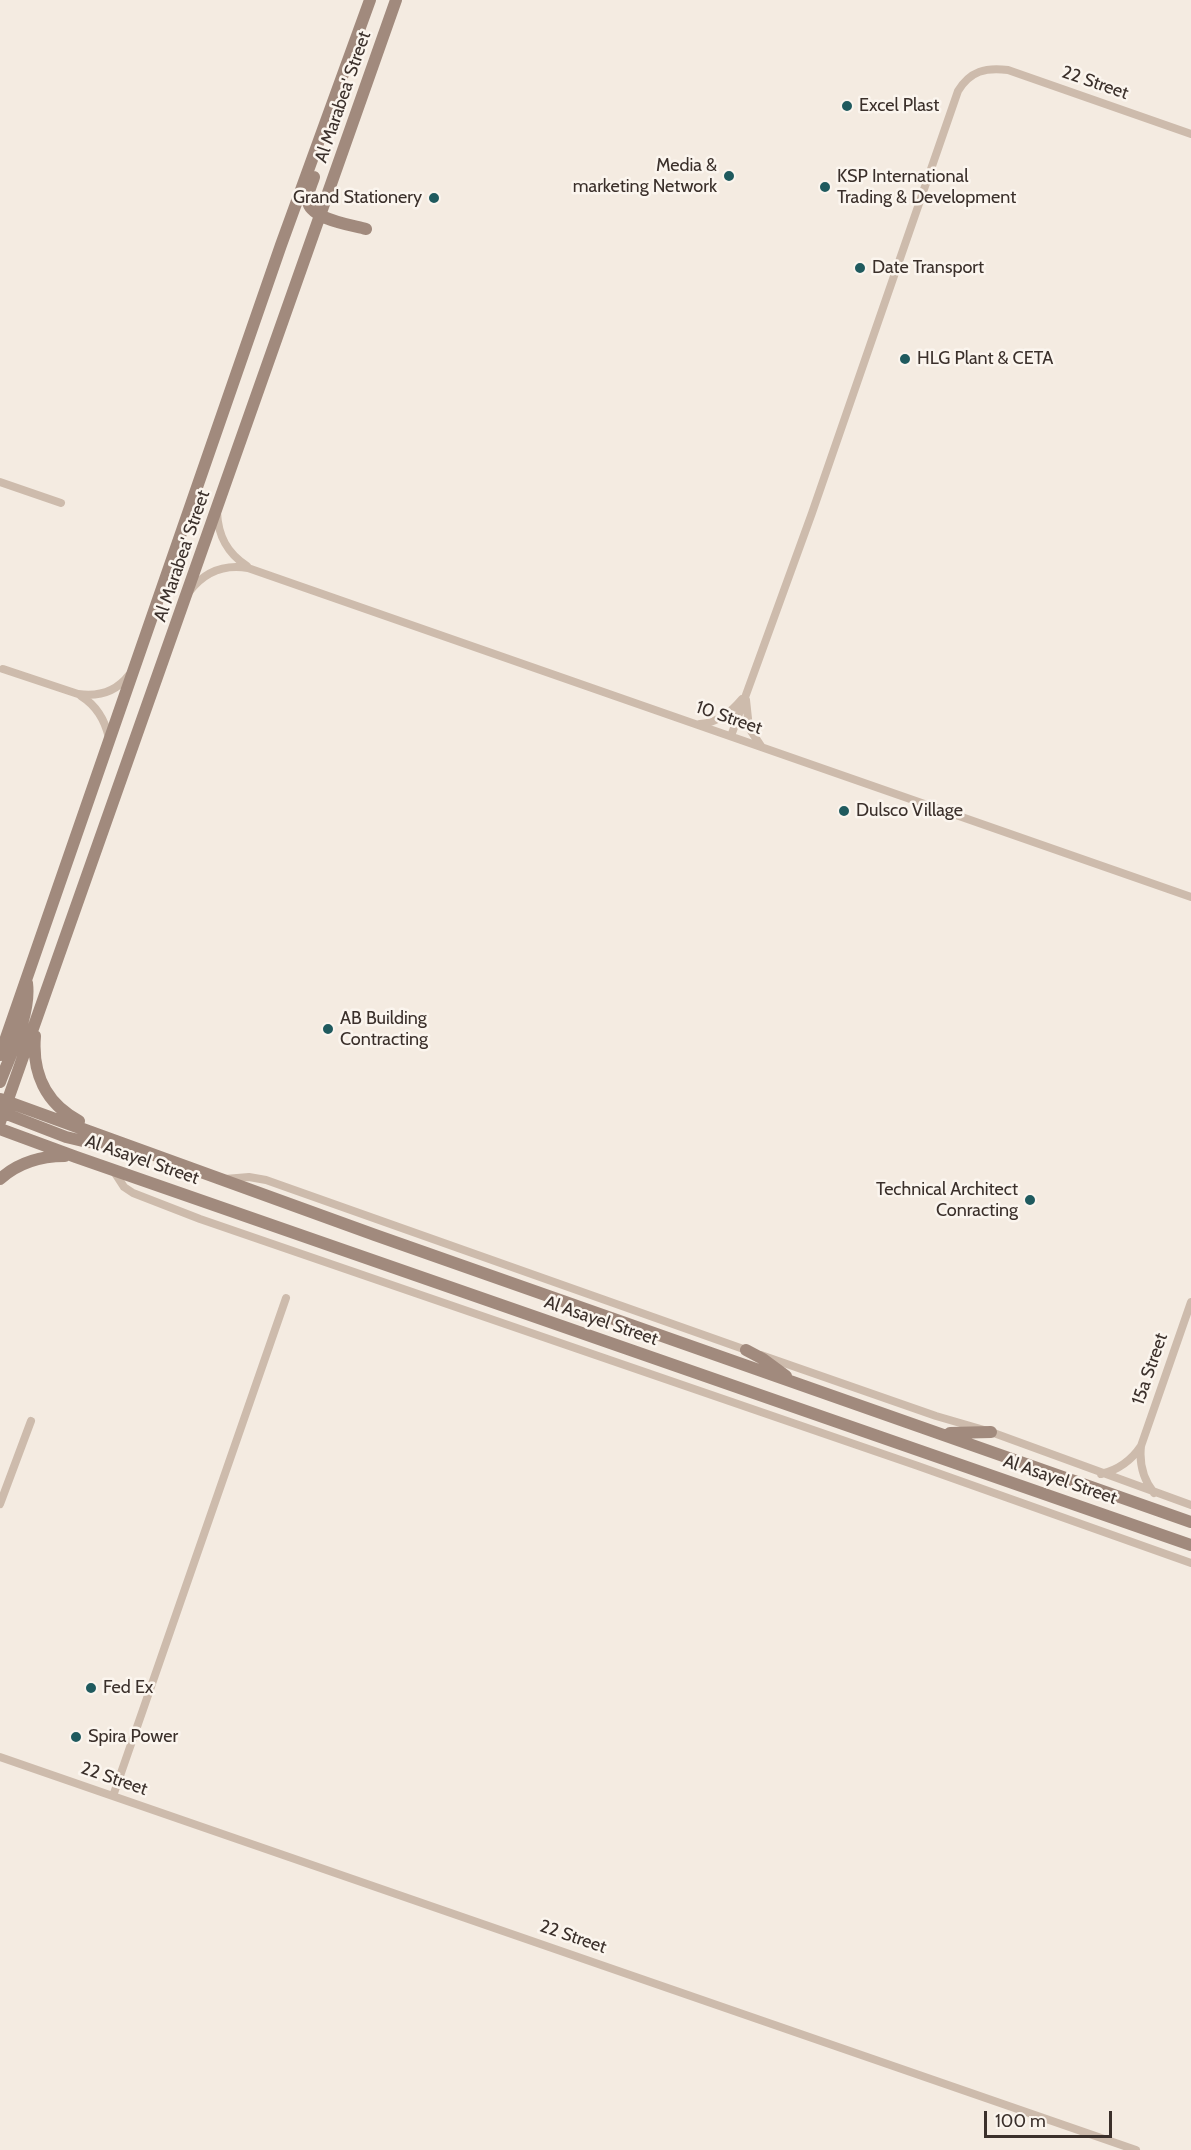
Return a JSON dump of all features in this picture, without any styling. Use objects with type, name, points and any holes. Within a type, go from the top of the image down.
[{"type":"main road","name":"Al Marabea' Street","points":[[0,1055],[133,669],[370,0]]},
{"type":"main road","name":"Al Marabea' Street","points":[[2,1110],[188,595],[396,0]]},
{"type":"main road","points":[[332,106],[331,123],[308,197],[309,207],[320,216],[366,230]]},
{"type":"main road","points":[[0,1082],[25,1014],[28,999],[26,979]]},
{"type":"main road","points":[[0,1029],[15,1010]]},
{"type":"main road","points":[[36,1019],[35,1058],[38,1076],[46,1093],[67,1114],[123,1143]]},
{"type":"main road","name":"Al Asayel Street","points":[[2,1110],[123,1143],[386,1239],[1191,1522]]},
{"type":"main road","name":"Al Asayel Street","points":[[0,1129],[1191,1545]]},
{"type":"main road","points":[[0,1179],[30,1161],[53,1156],[76,1157]]},
{"type":"main road","points":[[746,1350],[773,1365],[791,1381]]},
{"type":"main road","points":[[940,1433],[991,1432]]},
{"type":"street","name":"22 Street","points":[[746,694],[813,513],[958,91],[969,77],[987,69],[1015,72],[1191,134]]},
{"type":"street","points":[[0,482],[61,503]]},
{"type":"street","name":"10 Street","points":[[217,508],[219,528],[224,543],[235,557],[255,570]]},
{"type":"street","name":"10 Street","points":[[188,595],[201,579],[219,569],[233,567],[255,570],[1191,897]]},
{"type":"street","points":[[3,669],[78,694],[97,695],[122,683],[133,669]]},
{"type":"street","points":[[78,694],[99,712],[109,738]]},
{"type":"street","points":[[698,724],[713,722],[726,715],[746,694]]},
{"type":"street","points":[[731,736],[746,694]]},
{"type":"street","points":[[746,694],[749,728],[761,746]]},
{"type":"street","points":[[113,1170],[124,1186],[133,1193],[191,1216],[918,1466],[1191,1563]]},
{"type":"street","points":[[222,1179],[249,1177],[266,1180],[746,1350],[936,1416],[991,1432],[1191,1506]]},
{"type":"street","points":[[113,1796],[286,1298]]},
{"type":"street","name":"15a Street","points":[[1154,1493],[1146,1481],[1142,1468],[1141,1446],[1191,1302]]},
{"type":"street","points":[[0,1504],[32,1421]]},
{"type":"street","name":"15a Street","points":[[1101,1474],[1115,1470],[1127,1462],[1141,1446]]},
{"type":"street","name":"22 Street","points":[[0,1757],[1136,2150]]},
{"type":"place","name":"Excel Plast","points":[[847,106]]},
{"type":"place","name":"Media & marketing Network","points":[[729,176]]},
{"type":"place","name":"KSP International Trading & Development","points":[[825,187]]},
{"type":"place","name":"Grand Stationery","points":[[434,198]]},
{"type":"place","name":"Date Transport","points":[[860,268]]},
{"type":"place","name":"HLG Plant & CETA","points":[[905,359]]},
{"type":"place","name":"Dulsco Village","points":[[844,811]]},
{"type":"place","name":"AB Building Contracting","points":[[328,1029]]},
{"type":"place","name":"Technical Architect Conracting","points":[[1030,1200]]},
{"type":"place","name":"Fed Ex","points":[[91,1688]]},
{"type":"place","name":"Spira Power","points":[[76,1737]]}]
